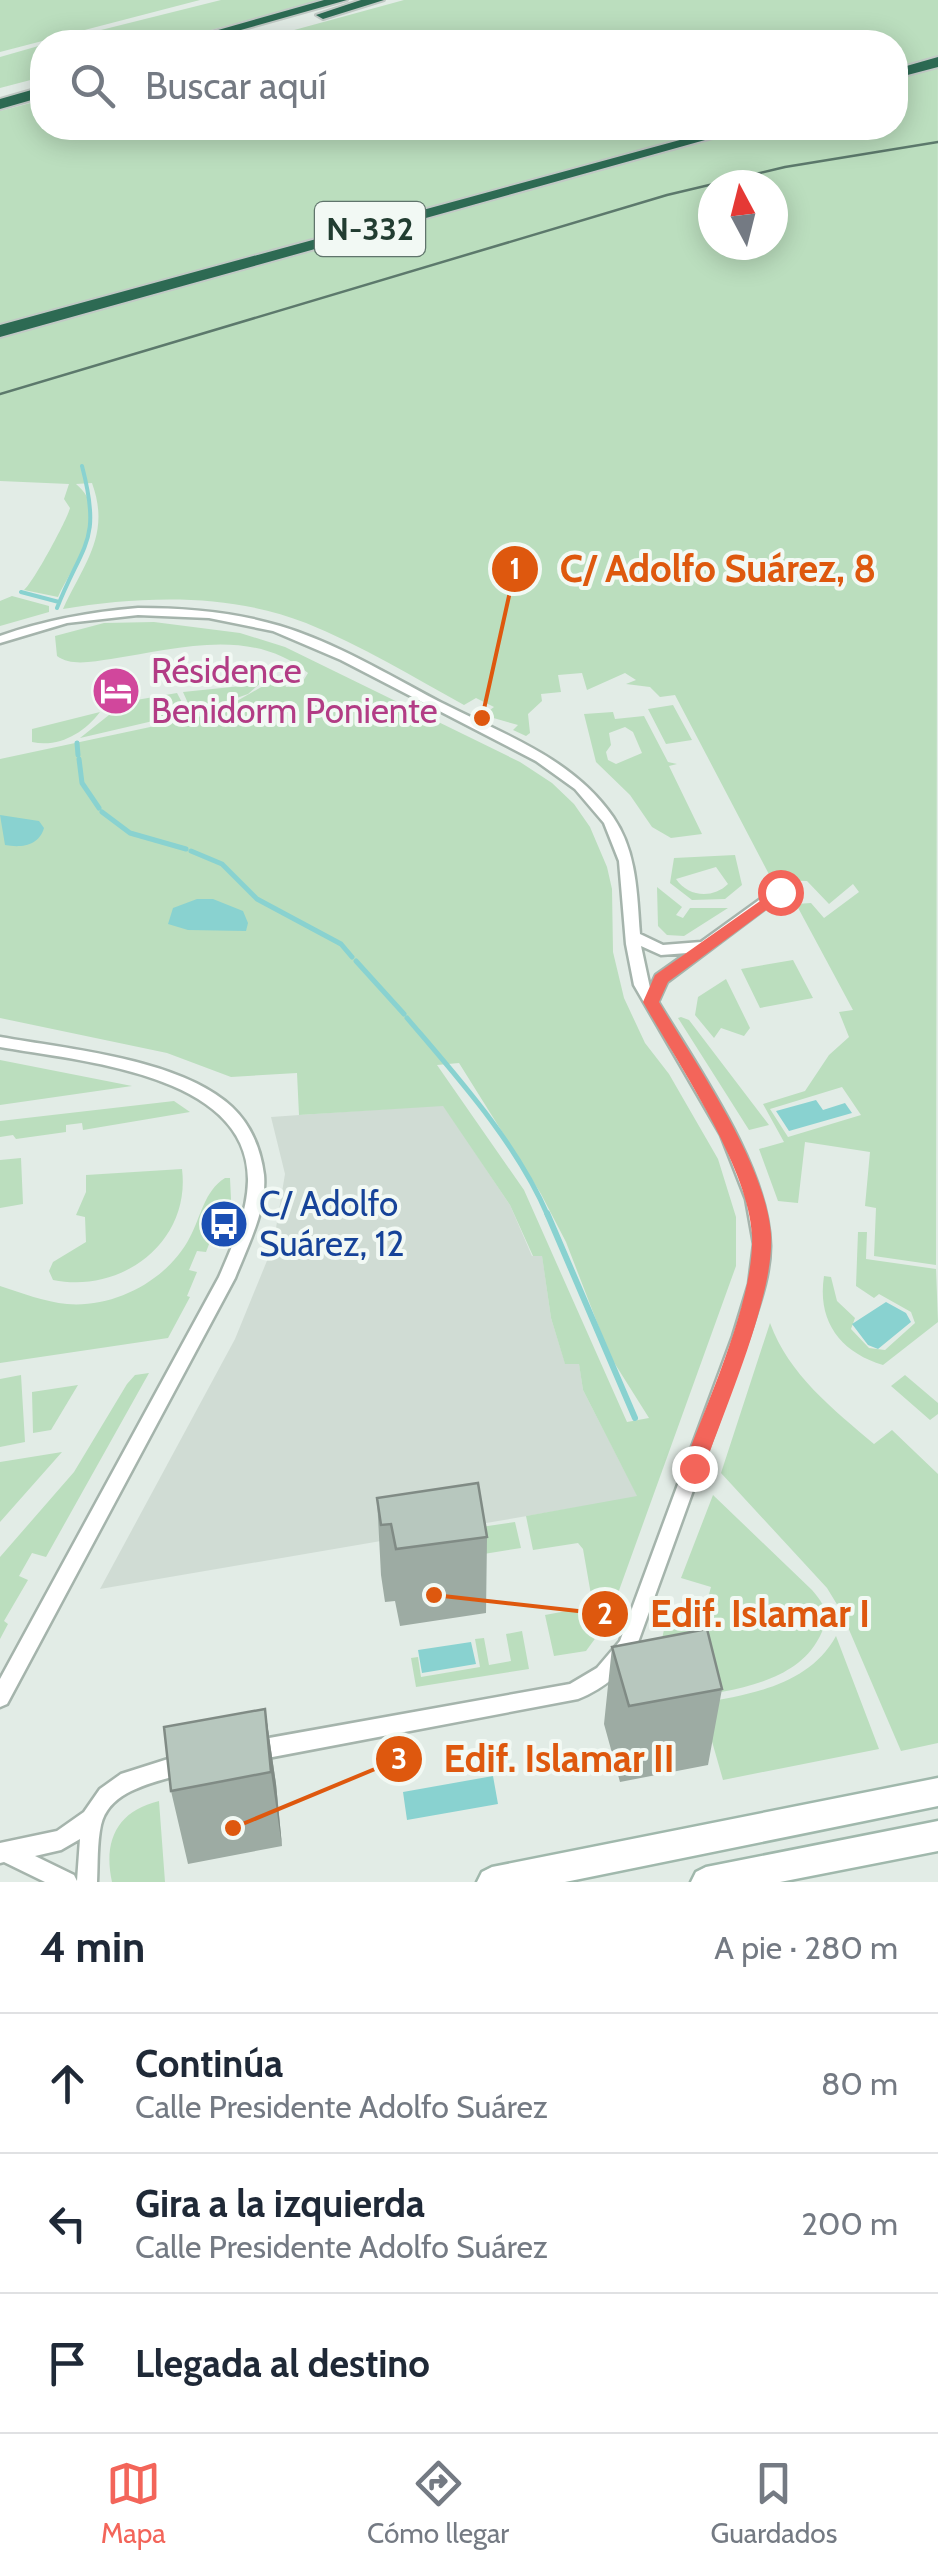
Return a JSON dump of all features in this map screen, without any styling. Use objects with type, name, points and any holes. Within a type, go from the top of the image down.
[{"type":"highway","points":[[228,30],[340,0]]},
{"type":"highway","points":[[265,30],[377,0]]},
{"type":"highway","points":[[908,71],[938,62]]},
{"type":"highway","points":[[908,80],[938,71]]},
{"type":"highway","points":[[0,93],[30,84]]},
{"type":"highway","points":[[0,104],[30,95]]},
{"type":"highway","name":"N-332","points":[[0,322],[660,140]]},
{"type":"highway","name":"N-332","points":[[0,331],[696,140]]},
{"type":"main road","points":[[492,1882],[938,1792]]},
{"type":"main road","points":[[706,1882],[938,1836]]},
{"type":"street","points":[[0,640],[80,618],[157,612],[225,617],[303,639],[564,773],[600,808],[624,850],[631,879],[636,968],[651,1002],[741,1159],[762,1234],[753,1300],[694,1468],[628,1645],[602,1678],[570,1693],[216,1757],[128,1781],[108,1796],[91,1819],[61,1840],[2,1851]]},
{"type":"street","points":[[651,1002],[661,979],[786,888]]},
{"type":"street","points":[[632,936],[661,950],[706,946]]},
{"type":"street","points":[[0,1042],[163,1074],[202,1090],[227,1111],[248,1138],[256,1173],[252,1209],[227,1278],[0,1698]]},
{"type":"street","points":[[88,1882],[91,1819]]},
{"type":"street","points":[[2,1851],[67,1882]]},
{"type":"shaded area","points":[[443,1105],[510,1205],[532,1256],[542,1255],[551,1318],[565,1363],[579,1363],[583,1390],[638,1497],[100,1589],[235,1339],[273,1246],[285,1174],[271,1117]]},
{"type":"green space","points":[[0,0],[200,0],[85,30],[30,30],[30,44],[0,52]]},
{"type":"green space","points":[[221,0],[324,0],[211,30],[101,30]]},
{"type":"green space","points":[[404,0],[938,0],[936,1265],[874,1256],[876,1208],[865,1206],[870,1152],[805,1142],[798,1203],[778,1201],[759,1149],[784,1142],[763,1104],[805,1091],[829,1055],[849,1037],[839,1012],[853,1010],[796,904],[811,903],[824,918],[859,892],[853,884],[829,904],[807,881],[772,880],[675,695],[660,697],[650,687],[626,684],[636,680],[625,673],[587,690],[582,673],[558,675],[561,692],[541,694],[542,701],[528,714],[530,733],[526,736],[513,730],[518,725],[483,715],[494,707],[476,698],[464,705],[347,641],[277,613],[186,600],[124,601],[63,609],[97,534],[97,501],[92,483],[76,484],[87,496],[91,525],[58,597],[24,590],[68,515],[70,508],[64,499],[69,484],[0,481],[0,111],[30,103],[30,140],[908,140],[908,30],[294,30]],"holes":[[[842,1087],[861,1115],[788,1137],[770,1109]]]},
{"type":"green space","points":[[30,48],[30,80],[0,88],[0,57]]},
{"type":"green space","points":[[12,596],[49,606],[49,612],[0,626],[0,601]]},
{"type":"green space","points":[[154,622],[240,633],[285,647],[520,762],[552,783],[590,827],[612,889],[613,952],[624,998],[645,1043],[669,1074],[718,1159],[736,1217],[736,1266],[608,1621],[586,1651],[554,1656],[545,1615],[593,1606],[583,1549],[578,1543],[533,1550],[526,1516],[637,1496],[583,1390],[579,1364],[565,1364],[551,1318],[542,1256],[533,1256],[510,1205],[443,1106],[299,1115],[297,1073],[231,1077],[167,1053],[0,1018],[0,759],[216,713],[277,678],[283,679],[286,687],[300,686],[308,673],[286,658],[238,645],[187,647],[83,662],[57,656],[55,636],[104,623]],"holes":[[[459,1063],[541,1194],[566,1242],[610,1356],[649,1418],[627,1422],[524,1190],[437,1065]]]},
{"type":"green space","points":[[264,680],[248,694],[197,712],[191,710],[183,692],[251,685],[251,681]]},
{"type":"green space","points":[[177,693],[186,710],[183,714],[80,738],[114,711],[113,704]]},
{"type":"green space","points":[[673,705],[692,740],[666,744],[648,709]]},
{"type":"green space","points":[[100,712],[61,741],[32,742],[32,729]]},
{"type":"green space","points":[[613,712],[615,719],[644,716],[668,762],[677,764],[669,766],[702,834],[671,838],[652,827],[630,795],[596,762],[584,714]],"holes":[[[625,727],[633,732],[642,753],[616,764],[608,760],[609,733]]]},
{"type":"green space","points":[[735,855],[742,885],[725,899],[692,900],[670,883],[674,858]],"holes":[[[716,867],[728,884],[701,894],[676,879]]]},
{"type":"green space","points":[[657,887],[682,907],[676,915],[683,918],[690,908],[728,908],[684,936],[667,935],[658,926]]},
{"type":"green space","points":[[793,960],[813,998],[760,1008],[741,969]]},
{"type":"green space","points":[[726,979],[750,1028],[744,1036],[721,1028],[714,1038],[695,1015],[698,997]]},
{"type":"green space","points":[[678,1018],[689,1020],[769,1125],[749,1130]]},
{"type":"green space","points":[[0,1060],[132,1086],[0,1105]]},
{"type":"green space","points":[[174,1101],[190,1112],[83,1130],[82,1123],[66,1125],[66,1132],[16,1139],[13,1135],[0,1137],[0,1121]]},
{"type":"green space","points":[[21,1158],[23,1204],[0,1208],[0,1160]]},
{"type":"green space","points":[[182,1169],[182,1195],[175,1219],[147,1257],[104,1279],[53,1280],[49,1271],[53,1262],[86,1242],[85,1217],[76,1215],[86,1192],[86,1175]]},
{"type":"green space","points":[[225,1178],[230,1178],[231,1199],[215,1239],[211,1239],[206,1252],[197,1251],[189,1270],[197,1272],[187,1296],[190,1297],[168,1338],[0,1363],[0,1286],[67,1304],[103,1301],[138,1288],[180,1252],[208,1197]]},
{"type":"green space","points":[[858,1232],[867,1232],[866,1259],[936,1269],[938,1322],[883,1365],[844,1343],[828,1321],[824,1307],[824,1276],[831,1277],[837,1301],[855,1318],[851,1329],[869,1348],[885,1350],[915,1323],[911,1312],[879,1294],[874,1298],[856,1286]]},
{"type":"green space","points":[[770,1323],[800,1375],[843,1418],[874,1444],[892,1430],[938,1474],[938,1743],[901,1751],[841,1611],[827,1588],[721,1473]]},
{"type":"green space","points":[[149,1373],[46,1557],[32,1553],[19,1576],[28,1580],[4,1621],[8,1624],[0,1639],[0,1557],[74,1472],[127,1384],[135,1375]]},
{"type":"green space","points":[[21,1375],[25,1442],[0,1447],[0,1379]]},
{"type":"green space","points":[[905,1375],[938,1403],[938,1414],[930,1420],[891,1386]]},
{"type":"green space","points":[[78,1385],[51,1430],[33,1433],[32,1392]]},
{"type":"green space","points":[[62,1452],[0,1522],[0,1462]]},
{"type":"green space","points":[[713,1495],[812,1590],[824,1607],[826,1618],[808,1654],[777,1676],[682,1699],[661,1643],[666,1621],[699,1630],[711,1587],[681,1578]]},
{"type":"green space","points":[[515,1522],[521,1548],[459,1558],[454,1531]]},
{"type":"green space","points":[[522,1631],[529,1669],[416,1687],[411,1658],[418,1657],[421,1677],[480,1667],[475,1639],[484,1638],[489,1665],[511,1661],[506,1634]]},
{"type":"green space","points":[[836,1636],[879,1749],[723,1780],[701,1703],[759,1691],[795,1676],[825,1653]]},
{"type":"green space","points":[[159,1801],[165,1882],[112,1882],[110,1853],[116,1830],[133,1812]]},
{"type":"water","points":[[0,815],[39,821],[44,828],[42,834],[29,844],[5,845]]},
{"type":"water","points":[[197,899],[213,899],[243,911],[248,923],[246,931],[188,930],[168,924],[173,908]]},
{"type":"water","points":[[816,1100],[823,1110],[845,1103],[852,1113],[789,1131],[776,1111]]},
{"type":"water","points":[[886,1302],[906,1313],[911,1322],[878,1349],[868,1345],[852,1324]]},
{"type":"water","points":[[471,1642],[476,1664],[422,1673],[418,1650]]},
{"type":"water","points":[[493,1776],[498,1804],[407,1820],[403,1792]]},
{"type":"building","points":[[478,1483],[487,1537],[396,1549],[391,1524],[381,1525],[377,1498]]},
{"type":"building","points":[[707,1629],[722,1689],[629,1706],[612,1647]]},
{"type":"building","points":[[265,1709],[271,1772],[171,1791],[164,1727]]},
{"type":"waterway","points":[[57,608],[90,527],[82,466]]},
{"type":"waterway","points":[[21,592],[59,602]]},
{"type":"waterway","points":[[77,743],[78,755]]},
{"type":"waterway","points":[[79,759],[82,783],[99,808]]},
{"type":"waterway","points":[[102,812],[130,833],[186,849]]},
{"type":"waterway","points":[[191,851],[222,864],[257,899],[341,944],[352,957]]},
{"type":"waterway","points":[[356,961],[404,1014]]},
{"type":"waterway","points":[[407,1018],[503,1137],[548,1216]]},
{"type":"waterway","points":[[547,1213],[635,1418]]},
{"type":"tram line","points":[[0,394],[667,195],[785,167],[938,142]]},
{"type":"place","name":"Résidence Benidorm Poniente","points":[[116,691]]},
{"type":"place","name":"C/ Adolfo Suárez, 8","points":[[482,718]]},
{"type":"place","name":"C/ Adolfo Suárez, 12","points":[[224,1224]]},
{"type":"place","name":"Edif. Islamar I","points":[[434,1595]]},
{"type":"place","name":"Edif. Islamar II","points":[[233,1828]]},
{"type":"route","points":[[694,1468],[753,1300],[762,1234],[741,1159],[651,1002],[661,979],[780,892]]}]
